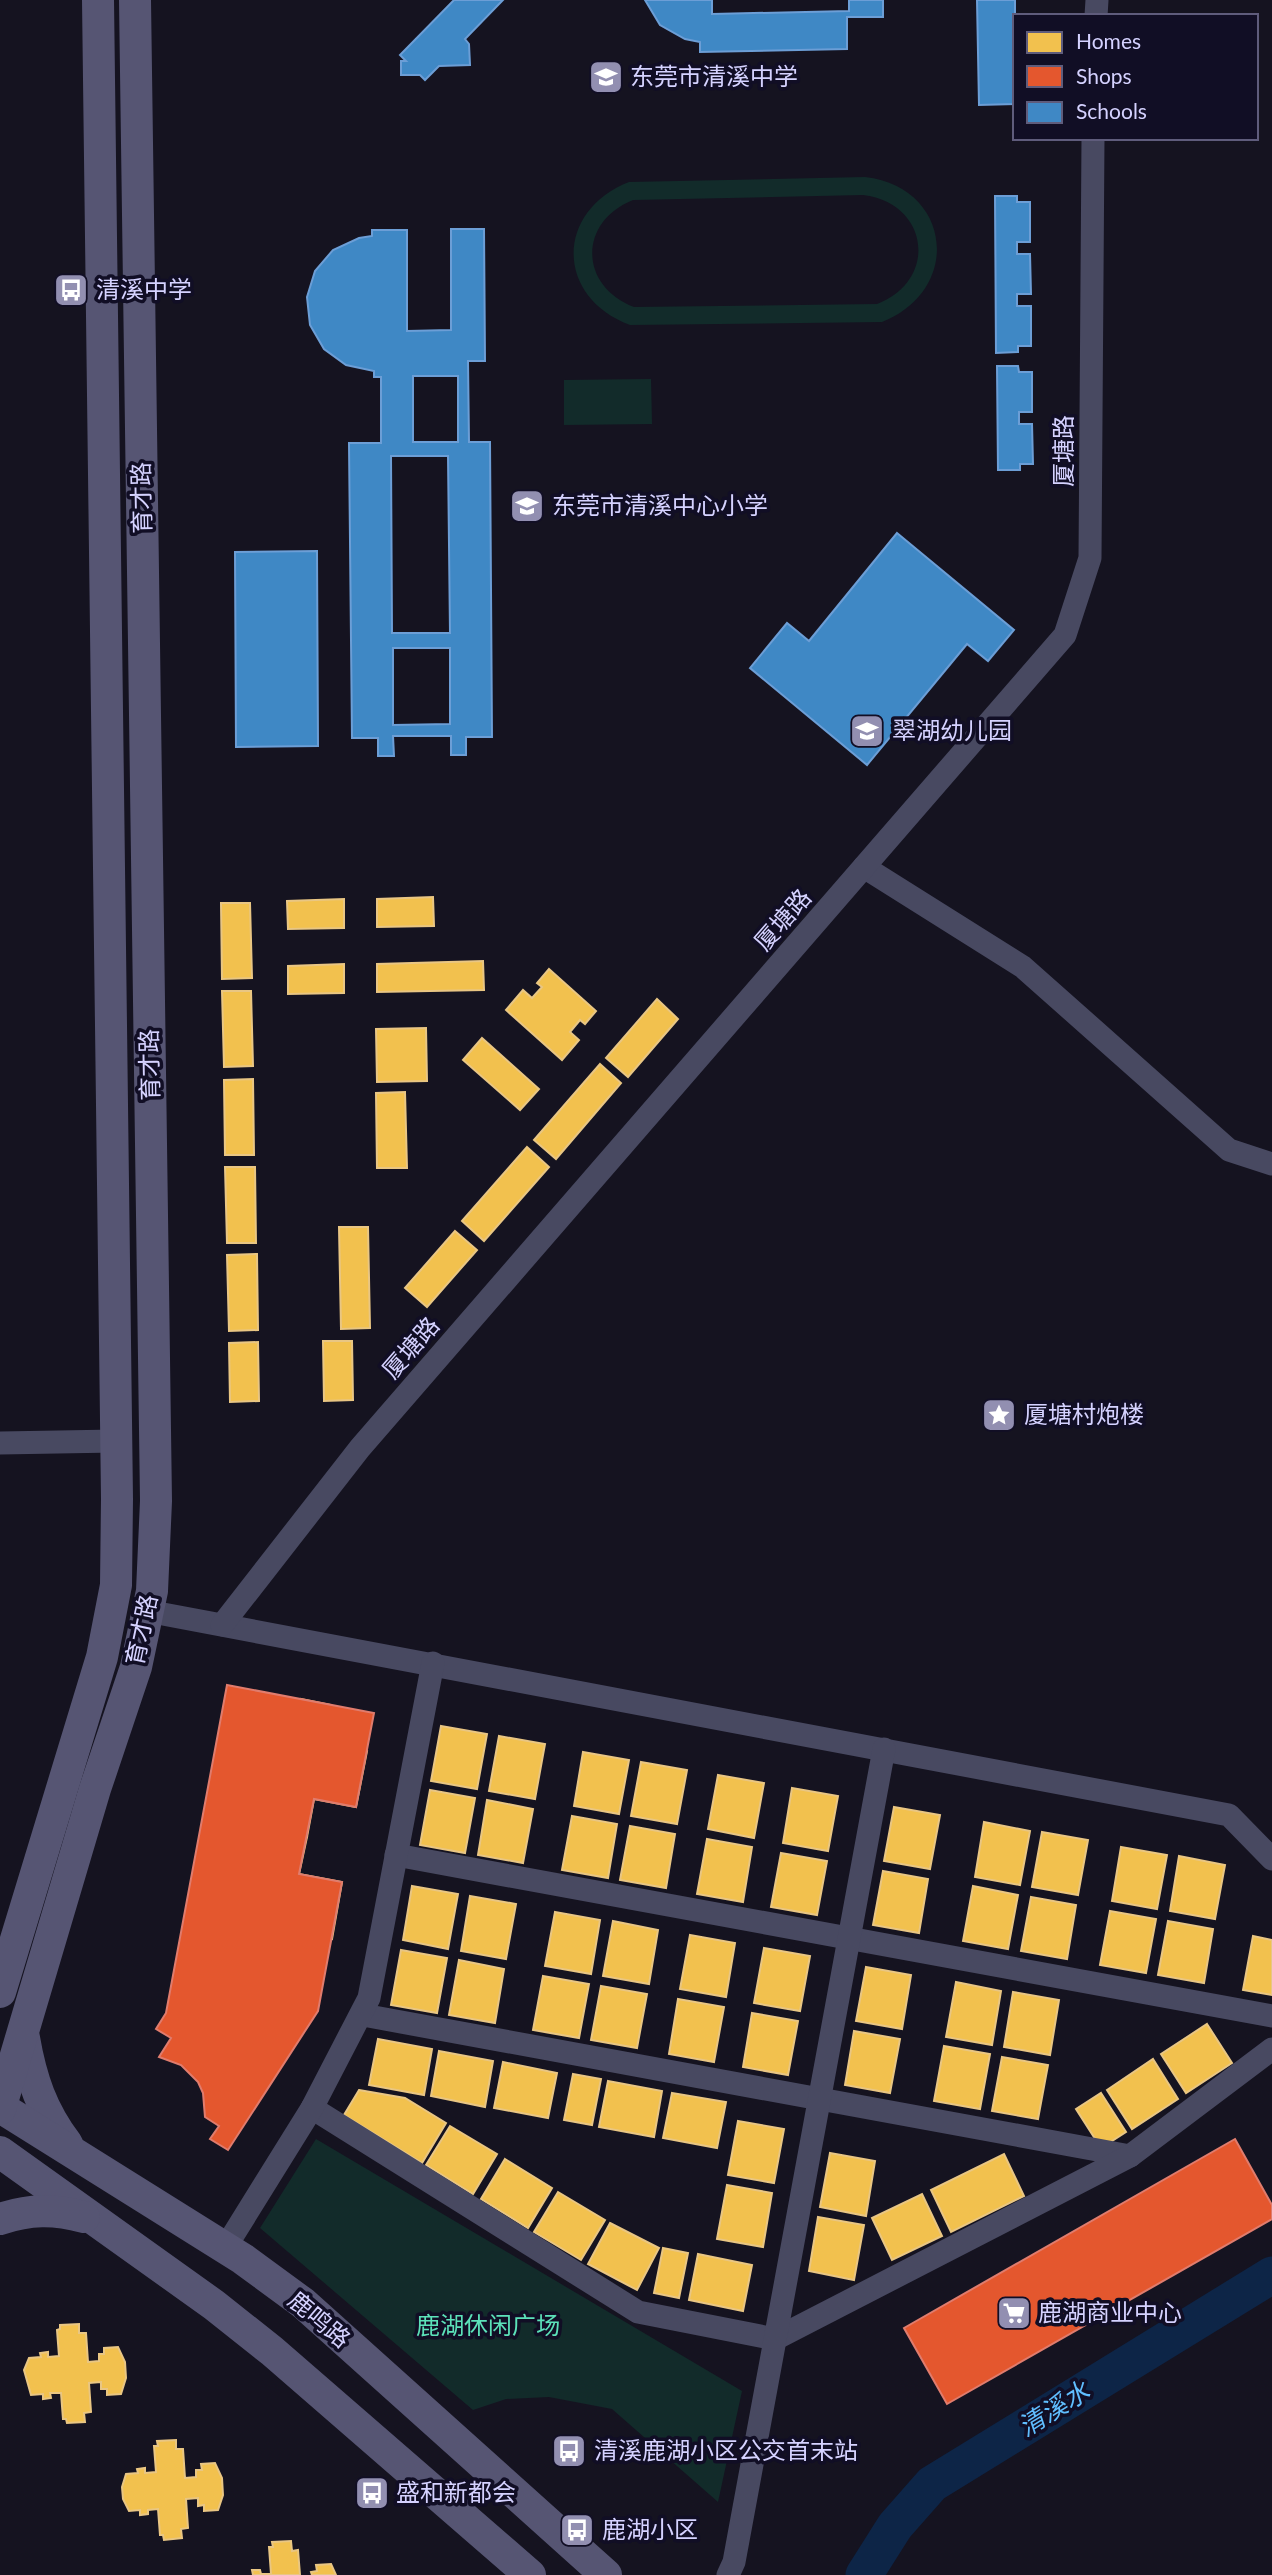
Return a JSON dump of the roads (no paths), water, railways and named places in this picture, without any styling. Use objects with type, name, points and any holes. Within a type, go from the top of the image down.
[{"type":"main road","name":"育才路","points":[[1,1987],[102,1657],[116,1585],[117,1441],[98,0]]},
{"type":"main road","name":"育才路","points":[[0,2108],[95,1789],[136,1667],[152,1591],[156,1501],[135,0]]},
{"type":"main road","points":[[23,2033],[37,2093],[48,2118],[74,2154]]},
{"type":"main road","name":"鹿鸣路","points":[[0,2108],[225,2248],[303,2303],[606,2575]]},
{"type":"main road","points":[[0,2152],[214,2305],[272,2351],[530,2575]]},
{"type":"main road","points":[[0,2219],[19,2213],[55,2209],[92,2219]]},
{"type":"street","name":"厦塘路","points":[[222,1625],[360,1448],[1065,635],[1090,558],[1093,140]]},
{"type":"street","points":[[864,867],[1023,967],[1229,1150],[1272,1164]]},
{"type":"street","points":[[0,1443],[117,1441]]},
{"type":"street","points":[[147,1611],[1229,1815],[1272,1859]]},
{"type":"street","points":[[225,2248],[313,2108],[363,2015],[433,1663]]},
{"type":"street","points":[[728,2575],[734,2562],[884,1749]]},
{"type":"street","points":[[396,1855],[1272,2016]]},
{"type":"street","points":[[363,2015],[1130,2156]]},
{"type":"street","points":[[313,2108],[638,2312],[775,2339],[1130,2156],[1272,2049]]},
{"type":"waterway","name":"清溪水","points":[[864,2575],[895,2526],[932,2484],[1272,2275]]},
{"type":"place","name":"东莞市清溪中学","points":[[606,77]]},
{"type":"place","name":"清溪中学","points":[[71,290]]},
{"type":"place","name":"东莞市清溪中心小学","points":[[527,506]]},
{"type":"place","name":"翠湖幼儿园","points":[[867,731]]},
{"type":"place","name":"厦塘村炮楼","points":[[999,1415]]},
{"type":"place","name":"鹿湖商业中心","points":[[1014,2313]]},
{"type":"place","name":"清溪鹿湖小区公交首末站","points":[[569,2451]]},
{"type":"place","name":"盛和新都会","points":[[372,2493]]},
{"type":"place","name":"鹿湖小区","points":[[577,2530]]},
{"type":"park label","name":"鹿湖休闲广场","points":[[488,2326]]}]
